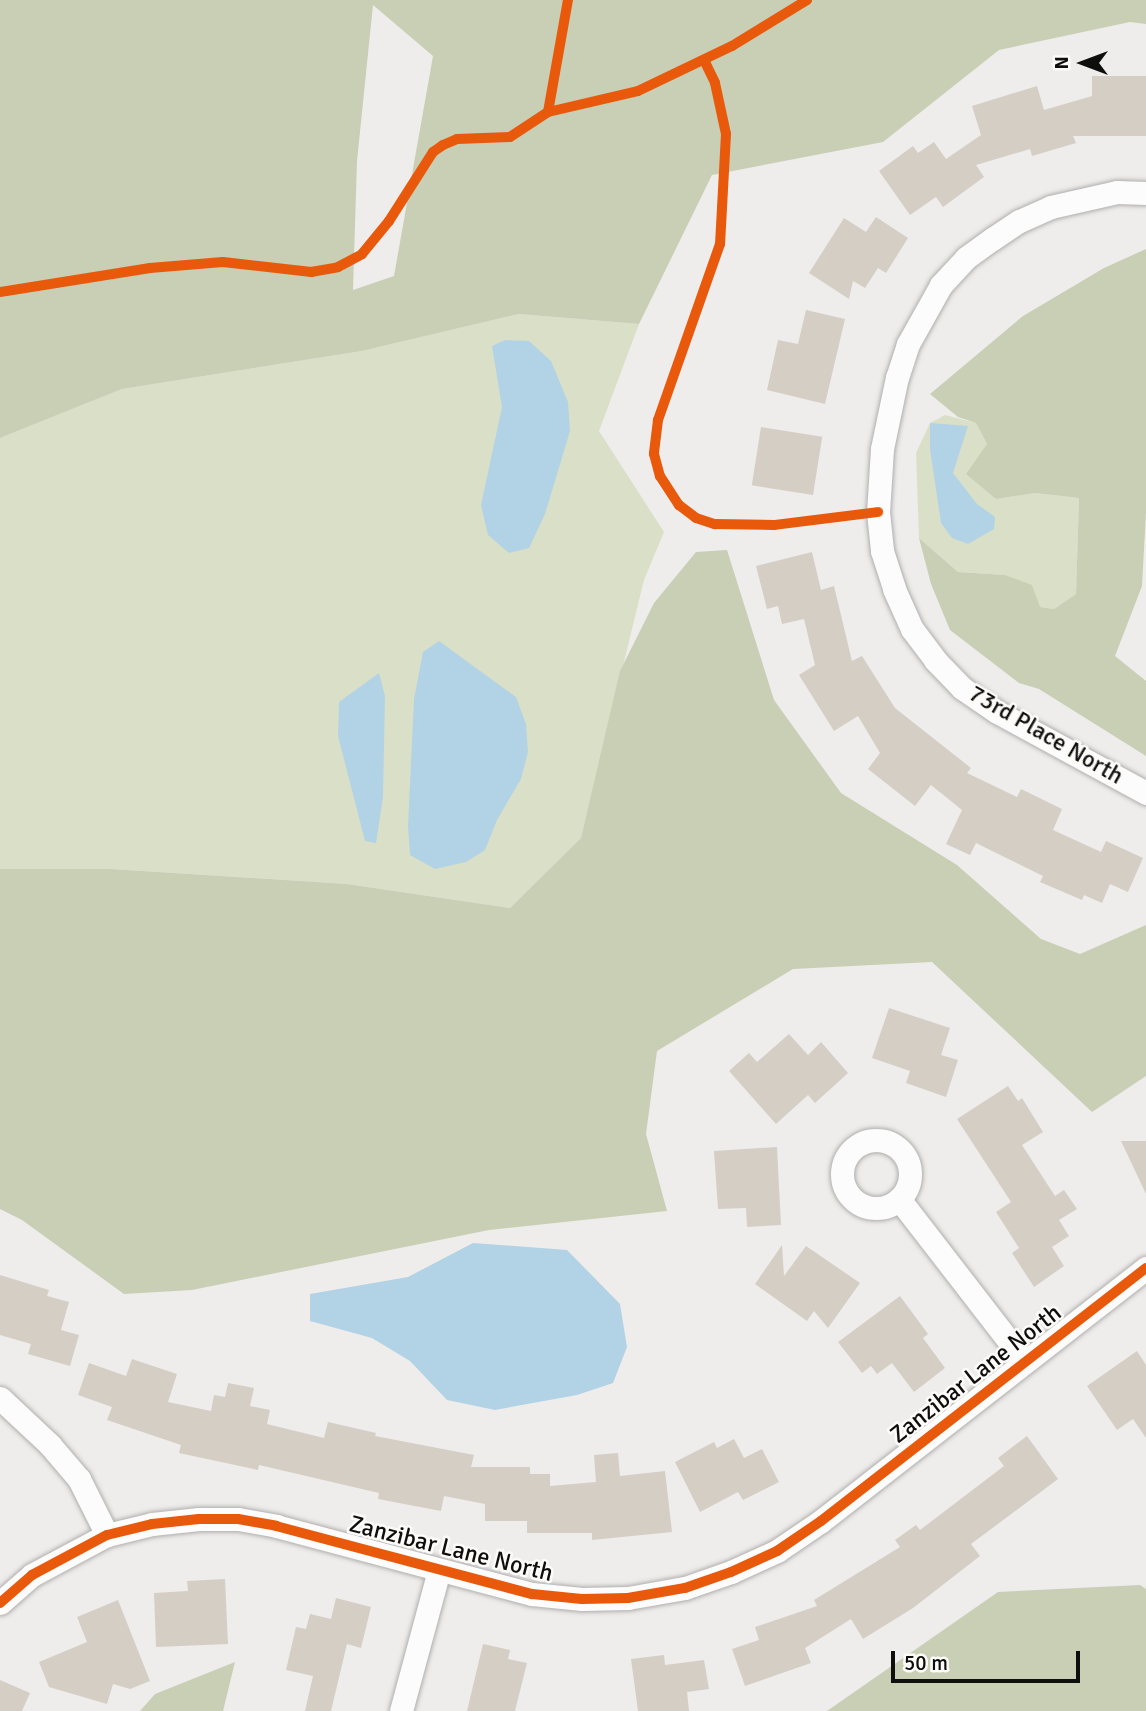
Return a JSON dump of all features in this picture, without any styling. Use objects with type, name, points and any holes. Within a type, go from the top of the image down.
[{"type":"street","name":"73rd Place North","points":[[1146,193],[1089,197],[1051,206],[1019,221],[966,258],[941,285],[908,344],[897,377],[882,449],[878,512],[882,551],[894,589],[912,629],[962,688],[997,712],[1146,793]]},
{"type":"street","points":[[899,1199],[1024,1362]]},
{"type":"street","name":"Zanzibar Lane North","points":[[0,1603],[32,1575],[107,1535],[152,1524],[199,1519],[238,1519],[276,1526],[532,1594],[582,1599],[628,1598],[685,1588],[731,1572],[777,1550],[821,1521],[1146,1268]]},
{"type":"street","points":[[0,1398],[50,1445],[79,1479],[107,1535]]},
{"type":"street","points":[[401,1711],[439,1570]]},
{"type":"green space","points":[[0,0],[1146,0],[1146,24],[1130,22],[999,50],[883,142],[712,175],[639,324],[519,314],[362,351],[122,389],[0,438]],"holes":[[[373,5],[433,56],[394,276],[353,290],[357,161]]]},
{"type":"green space","points":[[1146,249],[1146,512],[1142,586],[1115,656],[1146,681],[1146,756],[1039,689],[1019,683],[950,630],[931,584],[919,538],[958,572],[1005,575],[1032,585],[1040,607],[1054,609],[1076,594],[1079,498],[1035,493],[996,499],[966,474],[987,444],[976,423],[958,417],[930,394],[1023,316],[1104,268]]},
{"type":"green space","points":[[519,314],[639,324],[599,431],[664,532],[644,580],[581,838],[510,908],[347,884],[111,869],[0,869],[0,438],[122,389],[362,351]]},
{"type":"green space","points":[[945,415],[976,423],[987,444],[995,499],[1035,493],[1079,498],[1076,594],[1054,609],[1040,607],[1005,575],[958,572],[919,538],[916,453],[930,423]]},
{"type":"green space","points":[[727,550],[774,700],[841,793],[957,865],[1041,939],[1080,954],[1146,925],[1146,1076],[1092,1112],[932,962],[793,969],[657,1051],[646,1134],[667,1211],[489,1230],[192,1290],[124,1294],[22,1220],[0,1209],[0,869],[111,869],[347,884],[510,908],[581,838],[620,671],[654,603],[696,552]]},
{"type":"green space","points":[[1140,1585],[1146,1589],[1146,1711],[827,1711],[998,1592]]},
{"type":"green space","points":[[235,1662],[223,1711],[140,1711],[155,1694]]},
{"type":"water","points":[[505,340],[529,341],[551,361],[568,402],[570,431],[545,514],[529,548],[509,553],[488,535],[481,505],[502,407],[492,346]]},
{"type":"water","points":[[930,423],[968,426],[953,473],[977,504],[995,517],[994,529],[968,544],[952,538],[941,523],[930,449]]},
{"type":"water","points":[[439,641],[516,697],[526,724],[528,752],[521,779],[497,820],[485,850],[466,862],[435,869],[410,855],[408,826],[414,699],[423,652]]},
{"type":"water","points":[[379,673],[385,696],[383,797],[376,843],[365,841],[338,736],[339,702]]},
{"type":"water","points":[[473,1243],[567,1250],[620,1304],[627,1347],[613,1383],[577,1395],[495,1410],[447,1400],[410,1361],[372,1338],[310,1321],[310,1294],[408,1277]]},
{"type":"building","points":[[1092,76],[1146,76],[1146,136],[1073,136],[1076,143],[1032,156],[1030,149],[976,165],[984,177],[943,207],[936,197],[910,215],[879,171],[913,146],[918,153],[934,142],[946,159],[981,135],[972,106],[1037,86],[1044,110],[1092,96]]},
{"type":"building","points":[[876,217],[908,238],[886,273],[878,268],[865,288],[853,281],[849,299],[809,273],[844,218],[866,232]]},
{"type":"building","points":[[806,310],[845,319],[825,404],[767,390],[778,340],[798,344]]},
{"type":"building","points":[[761,427],[822,437],[813,495],[752,485]]},
{"type":"building","points":[[812,552],[821,590],[834,586],[852,661],[862,656],[895,708],[971,768],[967,773],[1017,797],[1021,789],[1062,809],[1053,830],[1101,852],[1106,841],[1143,858],[1128,892],[1110,884],[1102,903],[1084,895],[1082,900],[1040,882],[1043,876],[976,843],[970,855],[946,844],[962,810],[931,785],[915,806],[868,769],[880,753],[858,716],[834,731],[799,675],[815,665],[804,619],[782,624],[778,606],[767,609],[756,566]]},
{"type":"building","points":[[889,1008],[950,1028],[941,1055],[958,1060],[946,1097],[906,1083],[910,1071],[872,1058]]},
{"type":"building","points":[[789,1034],[808,1055],[821,1042],[848,1073],[815,1103],[808,1095],[776,1124],[729,1071],[749,1053],[757,1062]]},
{"type":"building","points":[[1008,1086],[1018,1101],[1022,1098],[1043,1132],[1022,1145],[1055,1196],[1064,1190],[1077,1209],[1059,1220],[1069,1236],[1052,1247],[1064,1266],[1034,1287],[1012,1253],[1019,1248],[996,1212],[1011,1202],[957,1119]]},
{"type":"building","points":[[1121,1141],[1146,1141],[1146,1194]]},
{"type":"building","points":[[777,1147],[781,1225],[747,1227],[746,1208],[718,1209],[714,1151]]},
{"type":"building","points":[[782,1245],[784,1276],[806,1246],[860,1283],[828,1328],[814,1311],[807,1321],[755,1284]]},
{"type":"building","points":[[0,1275],[49,1290],[47,1296],[69,1302],[61,1330],[79,1335],[70,1366],[28,1354],[31,1344],[0,1335]]},
{"type":"building","points":[[900,1296],[928,1334],[923,1338],[945,1368],[914,1392],[892,1363],[877,1374],[871,1366],[862,1373],[838,1342]]},
{"type":"building","points":[[1137,1351],[1146,1365],[1146,1438],[1133,1419],[1117,1430],[1087,1386]]},
{"type":"building","points":[[132,1359],[177,1374],[168,1402],[211,1411],[214,1395],[225,1397],[228,1383],[254,1388],[250,1406],[270,1410],[267,1424],[324,1438],[328,1422],[376,1433],[375,1436],[474,1455],[471,1467],[530,1467],[530,1474],[550,1474],[550,1486],[596,1482],[594,1455],[618,1453],[620,1476],[665,1471],[672,1532],[592,1540],[592,1533],[527,1533],[527,1521],[485,1521],[485,1504],[444,1496],[441,1511],[378,1499],[379,1493],[259,1465],[258,1470],[179,1453],[181,1445],[107,1420],[112,1407],[78,1395],[89,1363],[126,1376]]},
{"type":"building","points":[[1027,1436],[1058,1479],[971,1544],[980,1556],[913,1608],[863,1639],[851,1619],[805,1648],[811,1663],[745,1686],[732,1649],[759,1640],[755,1627],[817,1606],[814,1600],[900,1547],[895,1540],[916,1525],[920,1530],[1004,1466],[998,1458]]},
{"type":"building","points":[[734,1439],[744,1458],[762,1449],[779,1482],[743,1500],[738,1492],[700,1512],[675,1462],[714,1442],[717,1448]]},
{"type":"building","points":[[225,1579],[228,1644],[156,1647],[154,1593],[188,1591],[187,1581]]},
{"type":"building","points":[[336,1598],[371,1607],[361,1648],[347,1644],[331,1711],[305,1711],[313,1676],[286,1670],[296,1627],[306,1629],[310,1614],[331,1619]]},
{"type":"building","points":[[118,1600],[150,1681],[130,1689],[113,1684],[107,1704],[49,1687],[39,1662],[87,1642],[77,1617]]},
{"type":"building","points":[[483,1644],[510,1650],[508,1659],[527,1663],[515,1711],[467,1711]]},
{"type":"building","points":[[664,1655],[665,1665],[704,1660],[709,1689],[687,1692],[689,1711],[638,1711],[631,1659]]},
{"type":"building","points":[[0,1680],[30,1693],[22,1711],[0,1711]]},
{"type":"cycle path","points":[[548,112],[568,0]]},
{"type":"cycle path","points":[[0,292],[150,268],[223,262],[311,272],[338,267],[362,254],[389,221],[433,152],[443,145],[457,139],[510,137],[548,112],[638,91],[732,46],[807,0]]},
{"type":"cycle path","points":[[704,60],[715,83],[726,134],[720,244],[658,420],[654,454],[660,476],[679,505],[696,518],[715,524],[774,525],[878,512]]},
{"type":"cycle path","points":[[0,1603],[32,1575],[107,1535],[152,1524],[199,1519],[238,1519],[276,1526],[532,1594],[582,1599],[628,1598],[685,1588],[731,1572],[777,1551],[821,1521],[1146,1268]]}]
